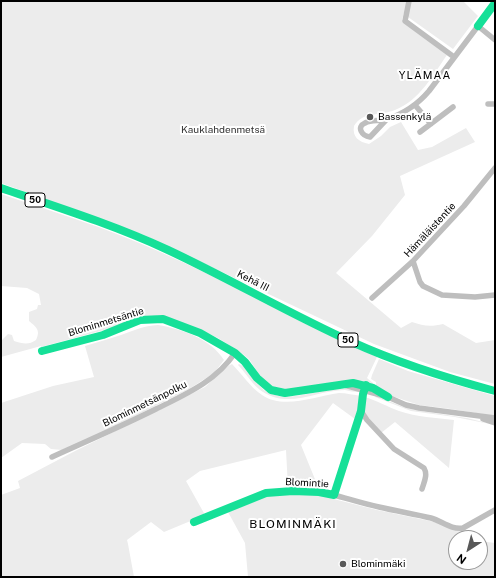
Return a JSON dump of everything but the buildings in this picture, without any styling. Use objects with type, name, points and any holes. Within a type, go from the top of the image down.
[{"type":"main road","points":[[478,26],[495,3]]},
{"type":"main road","name":"Kehä III","points":[[1,188],[103,224],[166,249],[319,326],[380,354],[426,372],[495,392]]},
{"type":"main road","name":"Blominmetsäntie","points":[[42,351],[103,335],[140,320],[155,319],[173,322],[211,338],[235,353],[245,362],[264,385],[278,393],[293,393],[353,383],[365,388],[379,391],[388,398]]},
{"type":"main road","name":"Blomintie","points":[[194,522],[266,493],[292,490],[334,494],[361,411],[365,388]]},
{"type":"street","points":[[409,1],[405,21],[454,57]]},
{"type":"street","points":[[386,120],[415,105],[428,91],[478,26],[495,40]]},
{"type":"street","points":[[488,104],[495,104]]},
{"type":"street","points":[[415,105],[431,124]]},
{"type":"street","points":[[420,132],[452,107]]},
{"type":"street","name":"Hämäläistentie","points":[[372,298],[413,261],[464,206],[495,168]]},
{"type":"street","points":[[413,261],[420,282],[423,286],[442,295],[462,297],[495,295]]},
{"type":"street","name":"Blominmetsänpolku","points":[[52,457],[123,426],[198,388],[230,361],[235,353]]},
{"type":"street","name":"Blominmetsäntie","points":[[388,398],[419,408],[495,418]]},
{"type":"street","points":[[361,411],[367,420],[394,449],[424,468],[426,471],[426,477],[422,489]]},
{"type":"street","name":"Blominmetsäntie","points":[[475,416],[495,423]]},
{"type":"street","points":[[334,494],[379,508],[433,519],[449,527],[457,529],[463,528],[495,510]]},
{"type":"green space","name":"Kauklahdenmetsä","points":[[1,1],[407,1],[402,20],[447,55],[431,79],[418,94],[404,106],[395,110],[362,118],[354,126],[355,136],[362,142],[369,144],[381,136],[390,127],[401,122],[418,150],[432,147],[466,128],[475,142],[400,176],[405,195],[372,236],[336,273],[401,328],[412,322],[427,326],[443,324],[476,343],[495,340],[495,384],[450,372],[374,344],[144,235],[1,183]]},
{"type":"green space","points":[[411,1],[463,1],[478,16],[453,49],[408,17]]},
{"type":"green space","points":[[1,194],[100,228],[158,251],[377,357],[367,378],[373,383],[373,385],[291,390],[275,387],[267,384],[262,379],[249,359],[218,338],[199,329],[160,315],[1,357],[1,341],[8,334],[12,335],[14,341],[20,343],[26,344],[36,340],[38,331],[29,321],[29,312],[37,309],[38,305],[41,305],[39,294],[27,288],[1,286]]},
{"type":"green space","points":[[158,325],[177,329],[195,336],[212,346],[224,360],[214,373],[189,389],[114,427],[62,450],[51,449],[45,444],[22,443],[1,458],[1,403],[53,386],[94,377],[85,346],[139,328]]},
{"type":"green space","points":[[379,359],[408,371],[495,396],[495,416],[419,405],[392,396],[376,386],[376,382],[371,379]]},
{"type":"green space","points":[[232,364],[254,388],[262,395],[271,399],[290,402],[339,393],[361,396],[355,419],[333,403],[301,445],[319,489],[288,488],[286,450],[200,471],[186,481],[205,515],[164,532],[151,522],[127,540],[134,577],[1,577],[1,495],[20,488],[18,481],[75,451],[205,387]]},
{"type":"green space","points":[[238,365],[243,366],[264,390],[274,395],[297,396],[346,389],[358,392],[345,390],[335,391],[293,399],[273,397],[256,387]]},
{"type":"green space","points":[[376,396],[414,410],[467,418],[495,425],[455,417],[411,411],[375,397]]},
{"type":"green space","points":[[364,397],[413,415],[454,420],[449,468],[395,422],[381,433],[363,413]]},
{"type":"green space","points":[[281,494],[318,495],[462,530],[448,530],[448,570],[488,570],[488,542],[495,543],[495,577],[248,577],[245,543],[228,512],[269,496]]},
{"type":"traffic: fast","points":[[478,26],[495,3]]},
{"type":"traffic: fast","points":[[1,188],[127,232],[148,241],[369,350],[422,370],[495,391]]},
{"type":"traffic: fast","points":[[42,351],[103,335],[140,320],[163,319],[200,333],[235,353],[245,362],[257,378],[271,390],[285,393],[353,383],[373,388],[388,397]]},
{"type":"traffic: fast","points":[[194,522],[266,493],[293,491],[319,492],[334,495],[361,411],[363,394],[366,385]]},
{"type":"place","name":"Bassenkylä","points":[[370,117]]},
{"type":"place","name":"Blominmäki","points":[[343,564]]},
{"type":"district","name":"YLÄMAA","points":[[425,76]]},
{"type":"district","name":"BLOMINMÄKI","points":[[293,524]]}]
